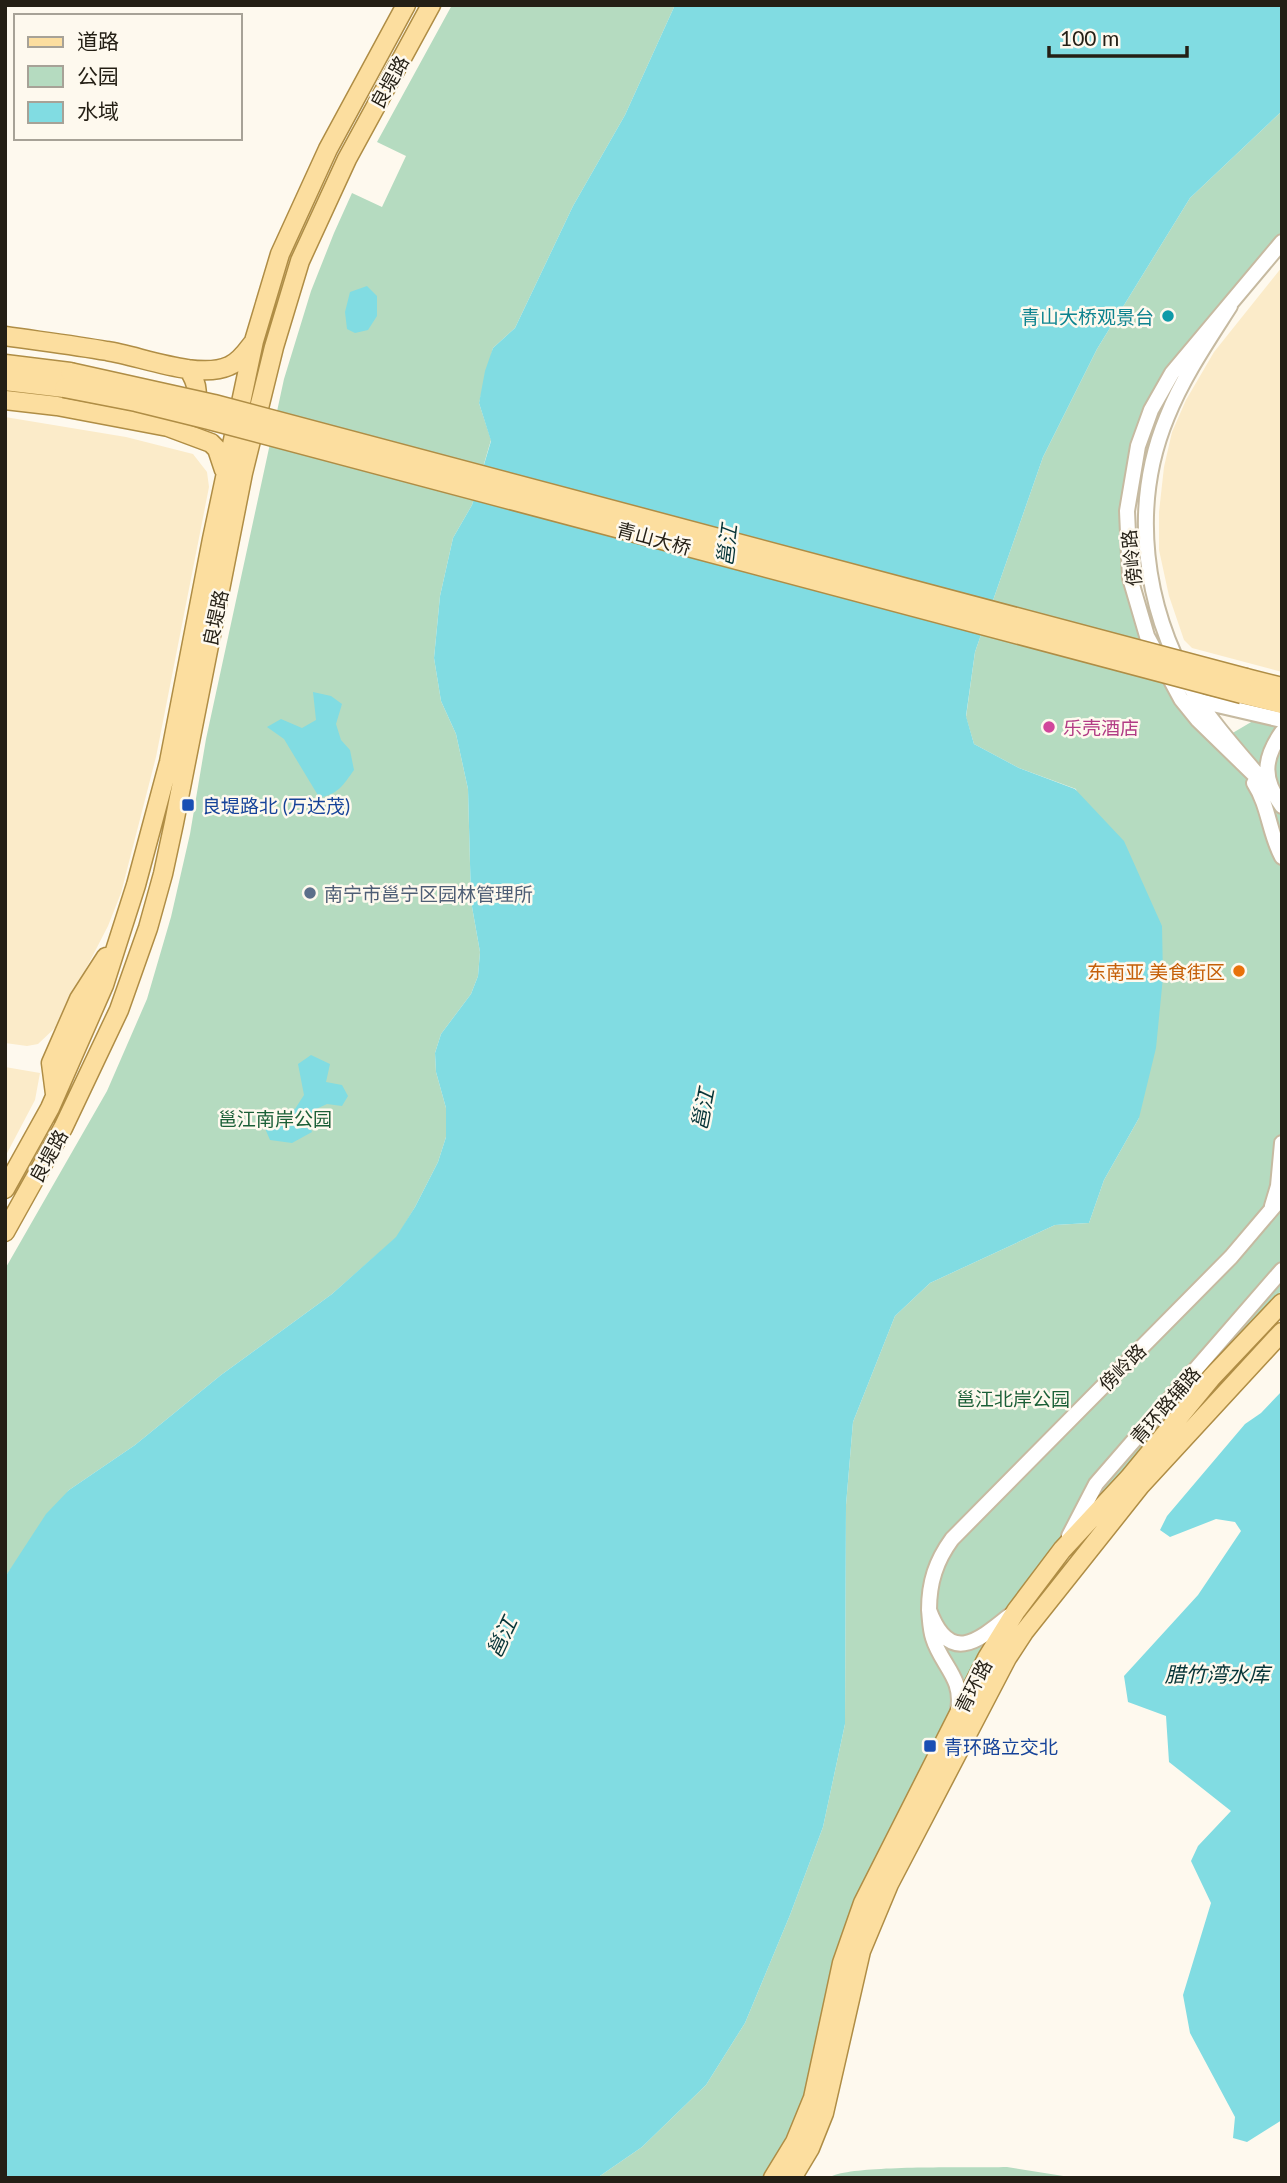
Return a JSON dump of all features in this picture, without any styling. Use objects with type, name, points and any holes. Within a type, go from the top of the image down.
[{"type":"main road","name":"良堤路","points":[[5,1189],[56,1096],[104,985],[136,885],[169,762],[225,473],[254,341],[280,254],[328,149],[406,5]]},
{"type":"main road","name":"良堤路","points":[[5,1232],[64,1128],[119,1010],[148,928],[168,849],[243,473],[271,359],[300,261],[347,159],[430,5]]},
{"type":"main road","points":[[5,336],[107,351],[188,369],[208,370],[229,366],[243,356],[254,341]]},
{"type":"main road","points":[[5,363],[67,380]]},
{"type":"main road","points":[[167,427],[181,423],[189,417],[195,404],[198,389],[188,369]]},
{"type":"main road","points":[[5,381],[67,380]]},
{"type":"main road","name":"青山大桥","points":[[67,380],[228,408],[1244,686]]},
{"type":"main road","points":[[5,400],[57,406],[167,427],[211,443],[217,449],[225,473]]},
{"type":"main road","points":[[212,539],[230,542]]},
{"type":"main road","points":[[1244,686],[1282,685]]},
{"type":"main road","points":[[1244,686],[1282,704]]},
{"type":"main road","points":[[1255,1332],[1282,1289]]},
{"type":"main road","name":"青环路","points":[[773,2178],[795,2142],[813,2098],[821,2071],[842,1963],[863,1903],[987,1658],[1016,1611],[1062,1549],[1129,1478],[1212,1377],[1282,1303]]},
{"type":"main road","name":"青环路","points":[[792,2178],[815,2137],[828,2100],[859,1961],[872,1921],[1002,1667],[1024,1632],[1140,1486],[1282,1332]]},
{"type":"street","name":"傍岭路","points":[[1273,793],[1219,741],[1181,699],[1147,636],[1130,578],[1127,510],[1139,446],[1151,410],[1172,373],[1282,242]]},
{"type":"street","name":"傍岭路","points":[[1230,306],[1197,357],[1167,417],[1149,480],[1146,546],[1157,607],[1191,690],[1282,806]]},
{"type":"street","points":[[1174,653],[1282,685]]},
{"type":"street","points":[[1200,701],[1282,720]]},
{"type":"street","points":[[1273,793],[1267,763],[1271,747],[1282,732]]},
{"type":"street","points":[[1219,741],[1264,799],[1272,837],[1282,857]]},
{"type":"street","points":[[1269,1213],[1278,1186],[1282,1143]]},
{"type":"street","name":"傍岭路","points":[[956,1719],[959,1691],[932,1636],[929,1609],[934,1572],[952,1539],[1231,1257],[1282,1197]]},
{"type":"street","name":"青环路辅路","points":[[1062,1549],[1096,1484],[1282,1270]]},
{"type":"street","points":[[929,1609],[939,1632],[951,1641],[962,1643],[981,1639],[1016,1611]]},
{"type":"shaded area","points":[[1282,267],[1282,672],[1192,648],[1184,640],[1169,596],[1159,550],[1159,512],[1164,467],[1172,432],[1186,400],[1214,352]]},
{"type":"shaded area","points":[[5,417],[126,437],[193,454],[207,472],[209,487],[156,757],[121,893],[108,926],[56,1027],[38,1044],[27,1046],[5,1043]]},
{"type":"shaded area","points":[[5,1067],[40,1073],[35,1100],[5,1157]]},
{"type":"green space","name":"邕江南岸公园","points":[[452,5],[675,5],[625,115],[573,206],[515,328],[493,348],[479,403],[491,440],[472,505],[453,538],[440,596],[434,658],[441,701],[456,734],[468,789],[471,901],[480,952],[478,976],[471,994],[441,1034],[435,1053],[436,1072],[446,1108],[446,1137],[438,1162],[397,1237],[332,1294],[221,1375],[135,1445],[69,1490],[5,1577],[5,1269],[107,1091],[147,999],[171,917],[190,834],[206,739],[284,379],[311,291],[352,193],[382,207],[406,156],[377,142]]},
{"type":"green space","name":"邕江北岸公园","points":[[1282,111],[1282,242],[1172,374],[1132,477],[1139,612],[1181,699],[1219,741],[1282,704],[1282,1289],[1255,1332],[1129,1478],[987,1658],[820,2071],[773,2178],[597,2178],[642,2147],[706,2085],[745,2023],[823,1827],[845,1724],[846,1505],[853,1422],[895,1316],[930,1283],[1055,1225],[1089,1223],[1104,1180],[1139,1118],[1076,789],[1019,768],[974,744],[966,717],[975,652],[1043,457],[1097,349],[1190,198]]},
{"type":"green space","points":[[1007,2167],[1076,2178],[829,2178],[840,2174],[884,2169]]},
{"type":"water","name":"邕江","points":[[675,5],[1282,5],[1282,111],[1190,198],[1097,349],[1043,457],[975,652],[966,716],[974,744],[1019,768],[1075,789],[1124,841],[1162,926],[1163,977],[1156,1048],[1139,1118],[1104,1180],[1089,1223],[1055,1225],[930,1283],[895,1316],[853,1422],[846,1505],[845,1724],[823,1827],[745,2023],[706,2085],[642,2147],[597,2178],[5,2178],[5,1577],[46,1514],[69,1490],[135,1445],[221,1375],[332,1294],[396,1237],[438,1162],[446,1137],[446,1108],[436,1072],[435,1053],[441,1034],[471,994],[478,976],[480,952],[471,901],[468,789],[456,734],[441,701],[434,658],[440,596],[453,538],[472,505],[491,441],[479,403],[485,371],[493,348],[515,328],[573,206],[625,115]]},
{"type":"water","points":[[367,286],[377,296],[377,316],[368,330],[355,333],[347,329],[345,312],[350,292]]},
{"type":"water","points":[[313,692],[331,696],[342,704],[336,724],[341,740],[350,750],[354,770],[335,792],[319,797],[284,739],[267,727],[281,719],[302,728],[316,720]]},
{"type":"water","points":[[311,1055],[330,1064],[326,1082],[342,1085],[348,1096],[342,1106],[327,1104],[314,1110],[309,1123],[312,1132],[292,1143],[270,1140],[264,1126],[273,1112],[295,1109],[304,1095],[298,1064]]},
{"type":"water","name":"腊竹湾水库","points":[[1282,1391],[1282,2120],[1247,2142],[1233,2138],[1235,2117],[1190,2033],[1183,1995],[1211,1903],[1191,1861],[1198,1846],[1231,1811],[1169,1762],[1166,1716],[1128,1702],[1124,1676],[1198,1595],[1241,1531],[1235,1522],[1216,1519],[1170,1537],[1160,1530],[1167,1516],[1245,1424],[1261,1413]]},
{"type":"place","name":"青山大桥观景台","points":[[1168,316]]},
{"type":"place","name":"乐壳酒店","points":[[1049,727]]},
{"type":"place","name":"良堤路北 (万达茂)","points":[[188,805]]},
{"type":"place","name":"南宁市邕宁区园林管理所","points":[[310,893]]},
{"type":"place","name":"东南亚 美食街区","points":[[1239,971]]},
{"type":"place","name":"青环路立交北","points":[[930,1746]]}]
